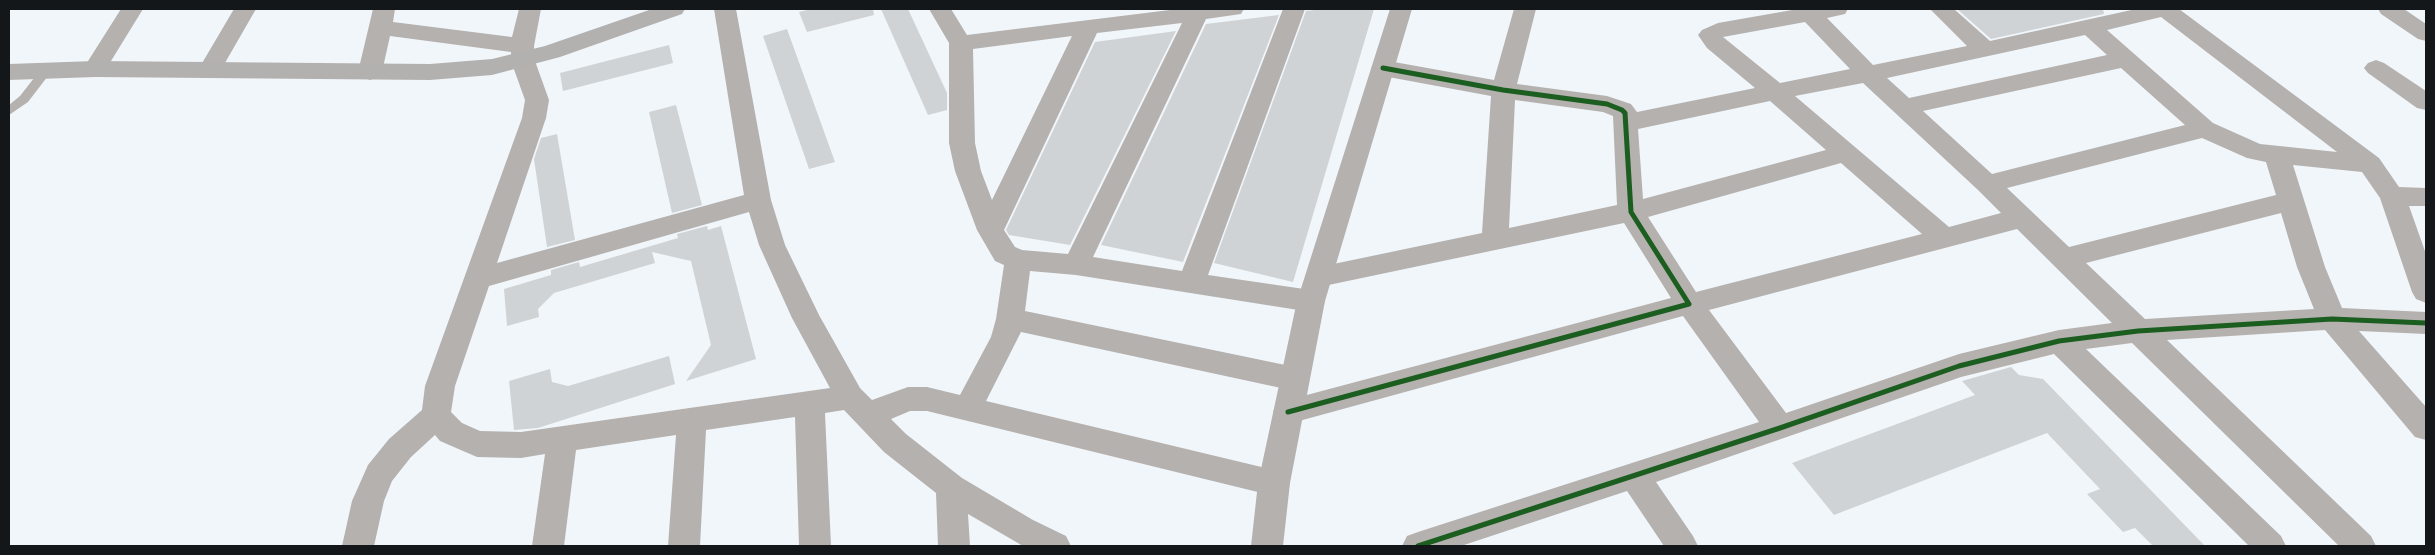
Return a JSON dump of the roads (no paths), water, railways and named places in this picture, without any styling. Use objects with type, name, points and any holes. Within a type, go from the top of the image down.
[{"type":"main road","points":[[9,72],[95,69],[430,72],[492,67],[523,53],[674,9]]},
{"type":"street","points":[[95,69],[132,9]]},
{"type":"street","points":[[210,70],[245,9]]},
{"type":"street","points":[[358,546],[368,501],[379,474],[400,448],[436,416],[440,386],[534,118],[537,100],[523,53],[530,9]]},
{"type":"street","points":[[725,9],[758,200],[772,245],[791,286],[859,406],[895,443],[951,488],[1022,530],[1055,546]]},
{"type":"street","points":[[940,9],[961,43],[962,143],[968,170],[990,230],[1005,254],[1018,260],[1076,265],[1190,283],[1315,289],[1495,240],[1631,212],[1846,154]]},
{"type":"street","points":[[961,43],[1104,21],[1233,9]]},
{"type":"street","points":[[1190,283],[1294,9]]},
{"type":"street","points":[[1267,546],[1274,482],[1315,289],[1401,9]]},
{"type":"street","points":[[1495,240],[1503,90],[1524,9]]},
{"type":"street","points":[[1838,9],[1718,30],[1710,35],[1715,43],[1944,238]]},
{"type":"street","points":[[1941,9],[1985,50]]},
{"type":"street","points":[[1625,122],[1985,50],[2166,9],[2370,164],[2392,196],[2426,292]]},
{"type":"street","points":[[2389,9],[2426,34]]},
{"type":"street","points":[[1076,265],[1198,13]]},
{"type":"street","points":[[1810,14],[1868,74],[1988,184],[2360,546]]},
{"type":"street","points":[[370,72],[382,18],[523,53]]},
{"type":"street","points":[[990,230],[1104,21]]},
{"type":"street","points":[[2090,27],[2204,129],[2256,152],[2370,164]]},
{"type":"street","points":[[1906,107],[2126,59]]},
{"type":"street","points":[[1383,68],[1503,90],[1607,104],[1625,113],[1631,212],[1689,304],[1780,428]]},
{"type":"street","points":[[2376,68],[2426,102]]},
{"type":"street","points":[[1988,184],[2204,129]]},
{"type":"street","points":[[2277,155],[2311,267],[2332,319],[2426,428]]},
{"type":"street","points":[[2392,196],[2426,197]]},
{"type":"street","points":[[478,279],[758,200]]},
{"type":"street","points":[[2063,259],[2291,201]]},
{"type":"street","points":[[1288,412],[1689,304],[2021,218]]},
{"type":"street","points":[[968,409],[1005,337],[1010,319],[1018,260]]},
{"type":"street","points":[[1010,319],[1295,379]]},
{"type":"street","points":[[1418,546],[1780,428],[1959,366],[2059,341],[2138,330],[2332,319],[2426,323]]},
{"type":"street","points":[[2059,341],[2270,546]]},
{"type":"street","points":[[436,416],[451,432],[477,444],[521,445],[810,403],[859,406],[908,399],[927,399],[1274,482]]},
{"type":"street","points":[[810,403],[815,546]]},
{"type":"street","points":[[684,546],[692,420]]},
{"type":"street","points":[[548,546],[562,439]]},
{"type":"street","points":[[1634,476],[1682,546]]},
{"type":"street","points":[[951,488],[954,546]]},
{"type":"lane","points":[[9,111],[24,99],[45,72]]}]
